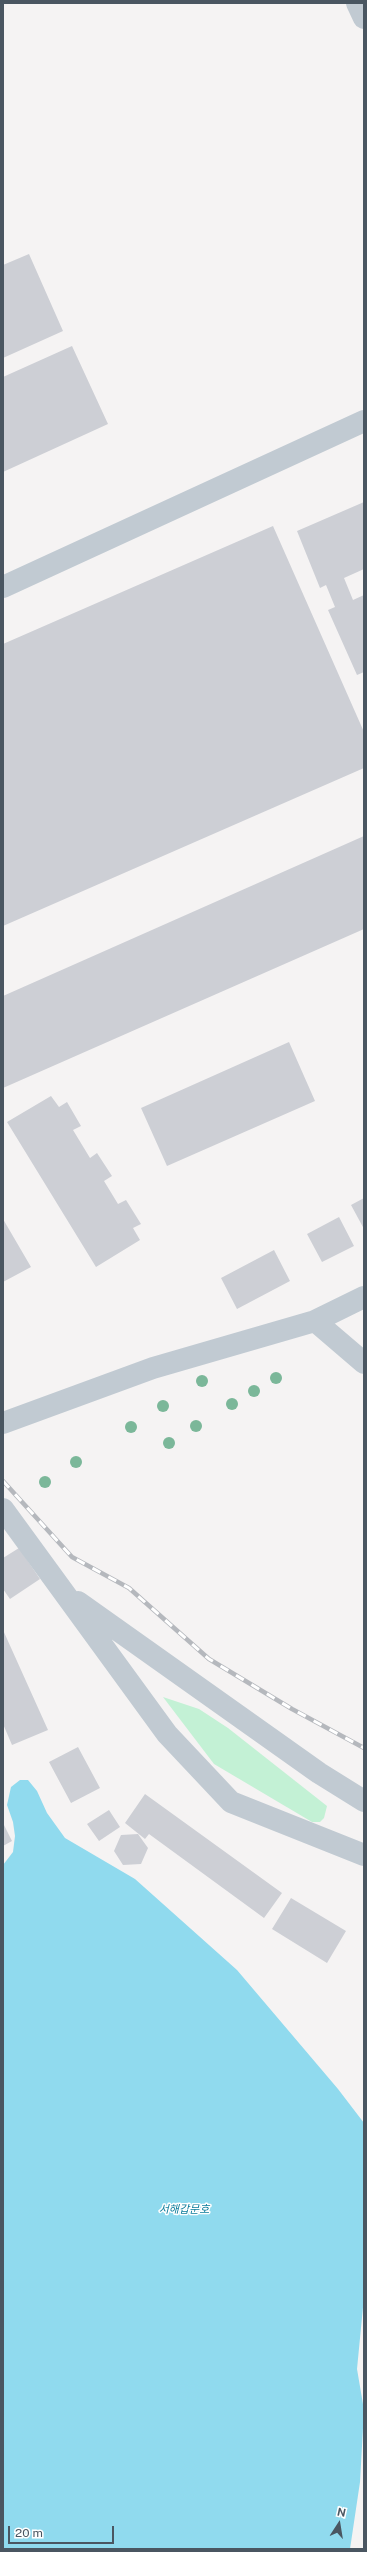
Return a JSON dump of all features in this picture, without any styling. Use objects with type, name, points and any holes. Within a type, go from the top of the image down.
[{"type":"street","points":[[357,3],[364,18]]},
{"type":"street","points":[[3,586],[364,421]]},
{"type":"street","points":[[3,1423],[153,1368],[315,1321],[364,1297]]},
{"type":"street","points":[[315,1321],[364,1363]]},
{"type":"street","points":[[3,1509],[167,1734],[231,1802],[364,1855]]},
{"type":"street","points":[[62,1591],[319,1773],[364,1801]]},
{"type":"green space","points":[[163,1697],[199,1709],[228,1728],[327,1806],[324,1818],[320,1822],[312,1822],[214,1764]]},
{"type":"water","name":"서해갑문호","points":[[20,1780],[28,1780],[37,1791],[47,1813],[65,1838],[135,1879],[237,1970],[338,2089],[364,2123],[364,2297],[357,2369],[364,2410],[360,2482],[350,2549],[3,2549],[3,1865],[13,1852],[15,1836],[13,1822],[7,1805],[11,1787]]},
{"type":"building","points":[[29,254],[63,331],[3,358],[3,265]]},
{"type":"building","points":[[72,346],[108,424],[3,472],[3,377]]},
{"type":"building","points":[[364,502],[364,569],[344,578],[353,600],[364,595],[364,672],[357,675],[328,610],[335,607],[326,585],[320,588],[297,531]]},
{"type":"building","points":[[273,526],[364,732],[364,768],[3,926],[3,644]]},
{"type":"building","points":[[364,836],[364,929],[3,1088],[3,996]]},
{"type":"building","points":[[289,1042],[315,1101],[167,1166],[141,1108]]},
{"type":"building","points":[[51,1096],[59,1107],[67,1102],[81,1126],[73,1130],[90,1158],[97,1153],[112,1176],[104,1181],[118,1204],[126,1200],[141,1224],[133,1228],[140,1240],[96,1267],[7,1122]]},
{"type":"building","points":[[364,1198],[364,1229],[351,1205]]},
{"type":"building","points":[[339,1217],[354,1246],[322,1262],[307,1234]]},
{"type":"building","points":[[3,1219],[31,1267],[3,1282]]},
{"type":"building","points":[[274,1250],[290,1281],[237,1309],[221,1278]]},
{"type":"building","points":[[19,1548],[40,1579],[10,1599],[3,1589],[3,1558]]},
{"type":"building","points":[[3,1630],[48,1730],[12,1745],[3,1724]]},
{"type":"building","points":[[78,1747],[100,1788],[71,1803],[49,1762]]},
{"type":"building","points":[[145,1794],[282,1893],[264,1918],[149,1834],[145,1839],[125,1823]]},
{"type":"building","points":[[109,1810],[120,1827],[99,1841],[87,1824]]},
{"type":"building","points":[[3,1823],[12,1841],[3,1846]]},
{"type":"building","points":[[138,1834],[148,1848],[141,1864],[123,1865],[114,1851],[121,1835]]},
{"type":"building","points":[[291,1898],[346,1931],[327,1963],[272,1929]]},
{"type":"railway","points":[[3,1481],[72,1557],[129,1588],[209,1659],[292,1709],[364,1748]]}]
